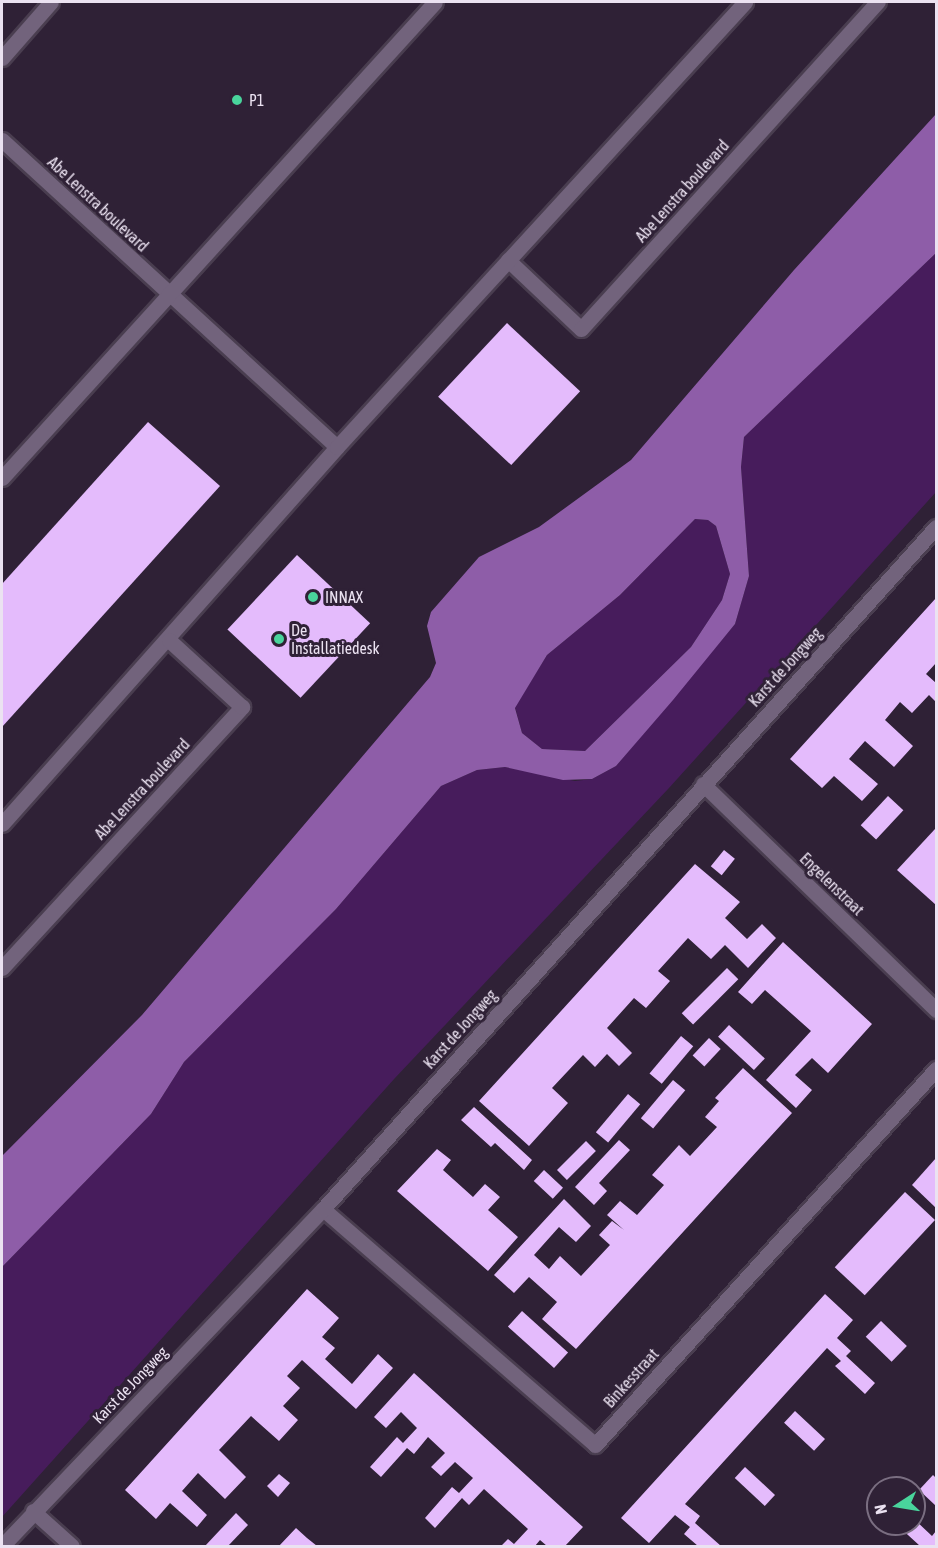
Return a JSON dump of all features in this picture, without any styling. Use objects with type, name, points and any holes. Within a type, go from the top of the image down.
[{"type":"street","points":[[2,58],[51,2]]},
{"type":"street","points":[[2,478],[435,2]]},
{"type":"street","points":[[2,824],[169,640],[337,447],[745,2]]},
{"type":"street","name":"Abe Lenstra boulevard","points":[[508,260],[581,329],[878,2]]},
{"type":"street","name":"Abe Lenstra boulevard","points":[[2,140],[337,447]]},
{"type":"street","name":"Karst de Jongweg","points":[[2,1546],[323,1209],[936,527]]},
{"type":"street","name":"Abe Lenstra boulevard","points":[[2,968],[242,707],[169,640]]},
{"type":"street","name":"Engelenstraat","points":[[703,784],[936,1010]]},
{"type":"street","name":"Binkesstraat","points":[[323,1209],[595,1445],[936,1069]]},
{"type":"street","points":[[33,1511],[72,1546]]},
{"type":"shaded area","points":[[936,114],[936,253],[744,437],[741,467],[749,576],[735,624],[616,766],[592,779],[563,780],[505,767],[477,770],[441,786],[336,909],[184,1062],[151,1114],[2,1267],[2,1156],[142,1015],[430,677],[436,663],[427,626],[431,612],[479,557],[539,527],[631,460],[794,270]],"holes":[[[695,519],[708,520],[716,526],[730,574],[722,600],[691,647],[585,751],[542,749],[522,733],[515,708],[547,655],[620,595]]]},
{"type":"shaded area","points":[[936,253],[936,492],[669,788],[395,1078],[2,1517],[2,1267],[151,1114],[184,1062],[336,909],[441,786],[477,770],[505,767],[575,781],[592,779],[616,766],[735,624],[749,576],[741,467],[744,437]]},
{"type":"shaded area","points":[[695,519],[708,520],[716,526],[730,574],[722,600],[691,647],[585,751],[542,749],[522,733],[515,707],[547,655],[620,595]]},
{"type":"building","points":[[507,323],[580,391],[511,465],[438,397]]},
{"type":"building","points":[[148,422],[220,486],[2,727],[2,584]]},
{"type":"building","points":[[297,555],[370,623],[301,698],[227,630]]},
{"type":"building","points":[[936,598],[936,663],[926,674],[936,683],[936,702],[929,695],[912,713],[900,702],[885,720],[913,746],[894,767],[865,741],[849,759],[878,784],[862,801],[834,776],[822,788],[790,759]]},
{"type":"building","points":[[888,796],[903,810],[876,840],[861,825]]},
{"type":"building","points":[[935,829],[936,831],[936,905],[897,870]]},
{"type":"building","points":[[724,850],[735,859],[722,875],[711,866]]},
{"type":"building","points":[[695,864],[740,902],[725,918],[747,939],[762,924],[776,938],[748,968],[725,945],[711,959],[688,938],[658,971],[670,981],[646,1008],[634,998],[607,1028],[632,1053],[619,1066],[607,1054],[595,1067],[583,1055],[552,1088],[568,1103],[529,1146],[479,1101]]},
{"type":"building","points":[[783,942],[872,1024],[828,1073],[812,1058],[795,1075],[812,1090],[796,1108],[766,1080],[811,1031],[765,990],[752,1004],[738,992]]},
{"type":"building","points":[[727,968],[738,979],[693,1025],[682,1013]]},
{"type":"building","points":[[729,1025],[765,1058],[754,1070],[718,1037]]},
{"type":"building","points":[[681,1036],[693,1046],[662,1084],[650,1074]]},
{"type":"building","points":[[709,1038],[721,1049],[704,1066],[693,1056]]},
{"type":"building","points":[[743,1068],[792,1113],[576,1349],[542,1319],[557,1302],[529,1277],[514,1293],[494,1275],[564,1199],[591,1226],[576,1242],[559,1227],[534,1255],[549,1269],[560,1256],[581,1276],[610,1245],[599,1235],[612,1221],[624,1230],[607,1215],[620,1201],[637,1215],[664,1185],[652,1175],[679,1145],[690,1156],[717,1127],[705,1117],[719,1101],[715,1098]]},
{"type":"building","points":[[673,1080],[685,1090],[653,1129],[641,1118]]},
{"type":"building","points":[[628,1094],[640,1104],[608,1143],[596,1132]]},
{"type":"building","points":[[474,1107],[532,1160],[524,1170],[495,1143],[491,1147],[461,1120]]},
{"type":"building","points":[[619,1140],[630,1150],[599,1183],[607,1191],[594,1205],[575,1187]]},
{"type":"building","points":[[586,1141],[596,1151],[567,1180],[557,1170]]},
{"type":"building","points":[[437,1149],[451,1160],[443,1170],[473,1197],[485,1184],[500,1197],[488,1210],[518,1237],[488,1271],[397,1191]]},
{"type":"building","points":[[936,1158],[936,1208],[912,1185]]},
{"type":"building","points":[[544,1170],[563,1188],[553,1199],[534,1181]]},
{"type":"building","points":[[905,1192],[935,1220],[865,1295],[835,1267]]},
{"type":"building","points":[[307,1289],[339,1318],[322,1337],[335,1348],[325,1359],[352,1384],[378,1354],[393,1368],[356,1409],[302,1360],[287,1376],[300,1388],[283,1406],[298,1420],[279,1441],[251,1416],[219,1450],[246,1477],[225,1499],[198,1473],[182,1491],[207,1515],[197,1527],[170,1503],[156,1519],[125,1490]]},
{"type":"building","points":[[825,1294],[853,1320],[837,1338],[851,1351],[846,1356],[875,1383],[865,1394],[835,1366],[841,1361],[827,1348],[685,1504],[700,1516],[695,1523],[721,1546],[698,1546],[684,1534],[690,1527],[675,1515],[649,1543],[621,1518]]},
{"type":"building","points":[[522,1311],[568,1352],[554,1368],[508,1327]]},
{"type":"building","points":[[881,1321],[907,1346],[892,1362],[866,1337]]},
{"type":"building","points":[[414,1373],[583,1527],[565,1546],[547,1546],[540,1540],[535,1546],[501,1546],[508,1539],[514,1544],[528,1529],[484,1489],[469,1505],[462,1498],[435,1528],[425,1518],[452,1487],[459,1493],[473,1478],[455,1462],[441,1476],[431,1467],[445,1453],[428,1437],[414,1454],[407,1448],[381,1477],[370,1467],[397,1437],[403,1443],[417,1428],[401,1412],[386,1428],[374,1417]]},
{"type":"building","points":[[795,1411],[825,1439],[814,1451],[784,1423]]},
{"type":"building","points":[[745,1467],[775,1495],[765,1506],[735,1478]]},
{"type":"building","points":[[279,1474],[290,1483],[278,1497],[267,1486]]},
{"type":"building","points":[[933,1475],[936,1478],[936,1506],[926,1497],[926,1482]]},
{"type":"building","points":[[236,1513],[248,1525],[228,1546],[205,1546]]},
{"type":"building","points":[[296,1528],[307,1538],[317,1546],[279,1546]]},
{"type":"building","points":[[926,1530],[932,1536],[936,1531],[936,1546],[920,1546],[909,1536],[926,1536]]},
{"type":"place","name":"P1","points":[[237,100]]},
{"type":"place","name":"INNAX","points":[[313,597]]},
{"type":"place","name":"De Installatiedesk","points":[[279,639]]}]
